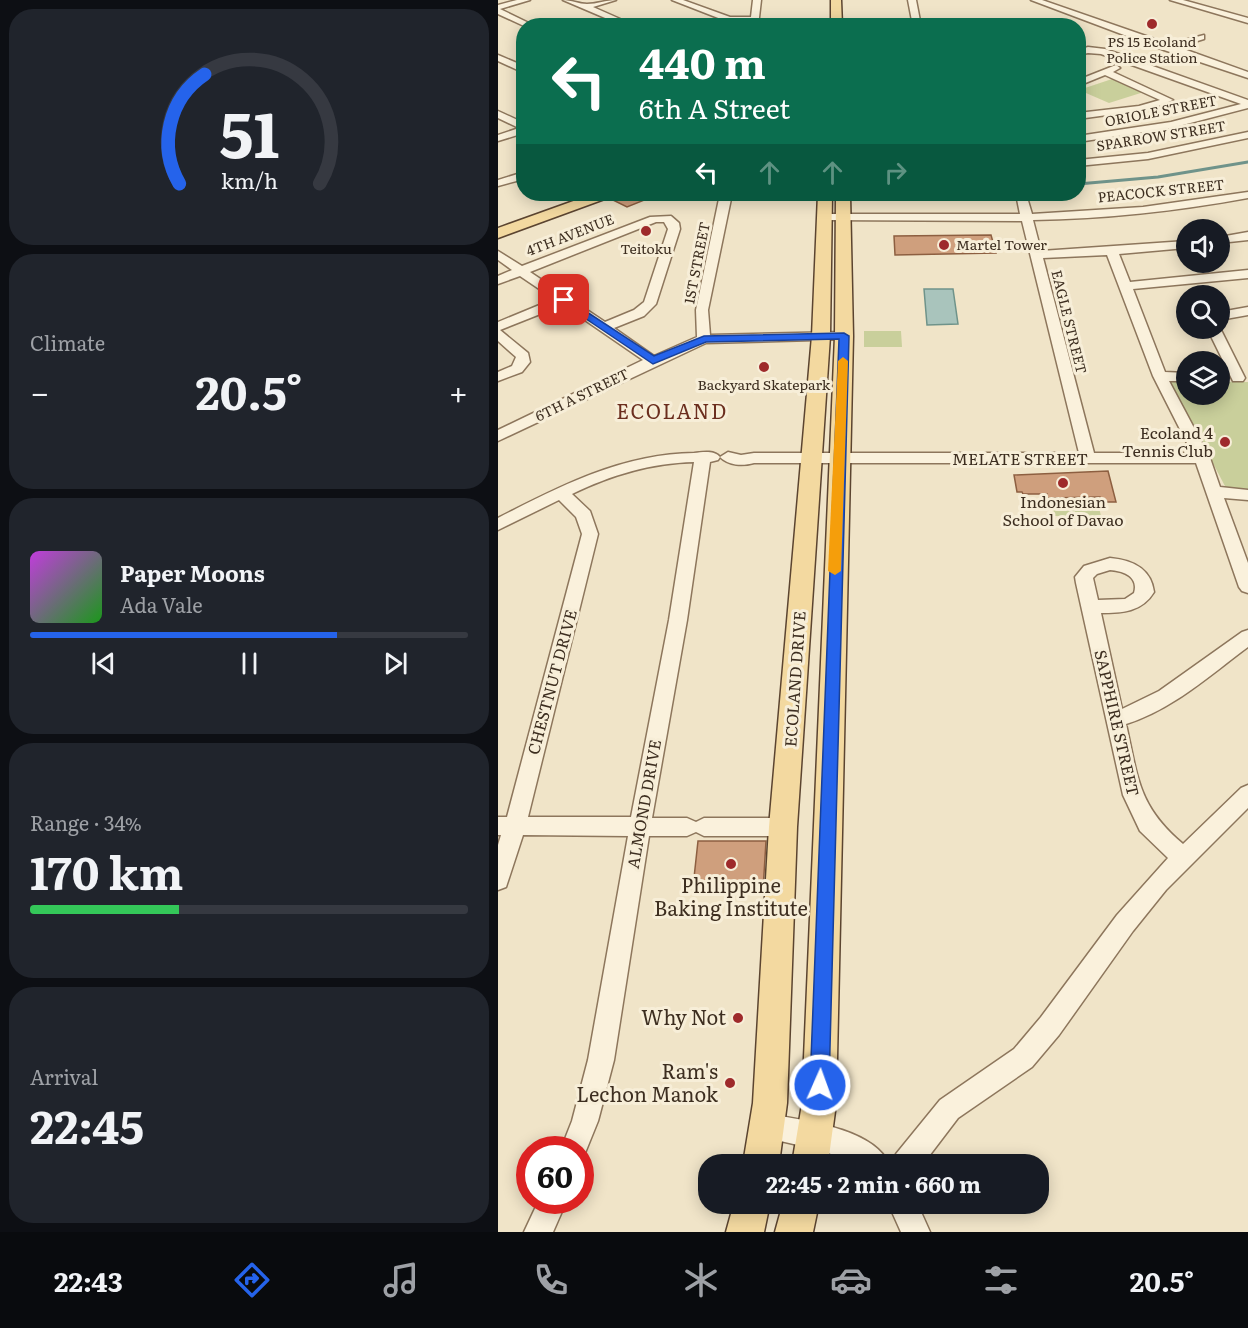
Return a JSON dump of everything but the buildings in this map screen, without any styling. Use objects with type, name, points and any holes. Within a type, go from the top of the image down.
[{"type":"main road","points":[[836,0],[837,18]]},
{"type":"main road","points":[[498,233],[586,201]]},
{"type":"main road","name":"ECOLAND DRIVE","points":[[812,1154],[819,1104],[839,459],[832,336],[834,205]]},
{"type":"main road","name":"ECOLAND DRIVE","points":[[763,1154],[768,1127],[783,827],[811,459],[832,336]]},
{"type":"main road","points":[[745,1232],[749,1214]]},
{"type":"main road","points":[[794,1232],[798,1214]]},
{"type":"street","points":[[498,9],[526,0]]},
{"type":"street","points":[[567,0],[612,18]]},
{"type":"street","points":[[585,7],[612,0]]},
{"type":"street","points":[[676,0],[726,18]]},
{"type":"street","points":[[755,18],[757,0]]},
{"type":"street","points":[[912,0],[915,18]]},
{"type":"street","points":[[1035,0],[1248,75]]},
{"type":"street","points":[[1174,0],[1248,21]]},
{"type":"street","points":[[498,9],[516,18]]},
{"type":"street","points":[[1155,52],[1201,37]]},
{"type":"street","points":[[1086,52],[1097,50],[1134,61],[1248,104]]},
{"type":"street","points":[[1086,80],[1144,57]]},
{"type":"street","points":[[498,58],[516,66]]},
{"type":"street","points":[[1086,115],[1141,108],[1162,104],[1168,100],[1105,72]]},
{"type":"street","name":"ORIOLE STREET","points":[[1086,138],[1171,125],[1248,104]]},
{"type":"street","points":[[498,114],[516,124]]},
{"type":"street","points":[[498,138],[516,131]]},
{"type":"street","name":"SPARROW STREET","points":[[1086,162],[1148,156],[1248,135]]},
{"type":"street","points":[[498,183],[516,177]]},
{"type":"street","name":"PEACOCK STREET","points":[[834,205],[1026,216],[1166,208],[1248,195]]},
{"type":"street","name":"1ST STREET","points":[[704,339],[702,310],[725,201]]},
{"type":"street","name":"EAGLE STREET","points":[[1023,201],[1088,458]]},
{"type":"street","name":"4TH AVENUE","points":[[498,280],[654,219],[667,218],[673,223],[674,229],[650,304],[639,313],[604,327]]},
{"type":"street","points":[[1230,239],[1248,236]]},
{"type":"street","points":[[1036,255],[1176,245]]},
{"type":"street","points":[[1112,251],[1160,376],[1202,458],[1216,492],[1248,587]]},
{"type":"street","points":[[498,255],[653,361]]},
{"type":"street","points":[[1126,286],[1248,274]]},
{"type":"street","points":[[498,327],[564,300]]},
{"type":"street","points":[[1230,314],[1248,311]]},
{"type":"street","points":[[498,334],[523,356],[523,362],[517,369],[498,377]]},
{"type":"street","name":"6TH A STREET","points":[[498,436],[653,361],[704,339],[832,336]]},
{"type":"street","points":[[1220,339],[1243,378]]},
{"type":"street","points":[[1160,376],[1176,377]]},
{"type":"street","name":"MELATE STREET","points":[[498,525],[561,492],[626,465],[651,460],[703,456],[728,457],[734,460],[754,458],[1202,458]]},
{"type":"street","name":"ALMOND DRIVE","points":[[579,1136],[601,1060],[678,620],[703,456]]},
{"type":"street","name":"CHESTNUT DRIVE","points":[[498,880],[506,826],[590,534],[584,515],[561,492]]},
{"type":"street","points":[[1216,492],[1248,495]]},
{"type":"street","name":"SAPPHIRE STREET","points":[[1090,607],[1128,780],[1142,818],[1156,834],[1183,857]]},
{"type":"street","points":[[1115,719],[1130,717],[1150,707],[1248,637]]},
{"type":"street","points":[[914,1154],[949,1109],[1018,1062],[1050,1026],[1125,923],[1183,857],[1248,794]]},
{"type":"street","points":[[506,826],[783,827]]},
{"type":"street","points":[[768,1127],[841,1141],[863,1154]]},
{"type":"street","points":[[538,1232],[546,1214]]},
{"type":"street","points":[[907,1214],[916,1232]]},
{"type":"green space","points":[[1115,78],[1147,91],[1109,103],[1086,93],[1086,88]]},
{"type":"green space","points":[[864,331],[901,331],[902,347],[864,347]]},
{"type":"green space","name":"Ecoland 4 Tennis Club","points":[[1170,381],[1176,381],[1176,392]]},
{"type":"green space","name":"Ecoland 4 Tennis Club","points":[[1230,382],[1248,382],[1248,492],[1227,490],[1183,405],[1230,405]]},
{"type":"green space","points":[[1051,503],[1098,503],[1101,516],[1053,516]]},
{"type":"water","points":[[924,289],[953,289],[958,324],[927,325]]},
{"type":"waterway","points":[[1086,183],[1158,177],[1248,162]]},
{"type":"slow traffic","points":[[835,571],[843,361]]},
{"type":"place","name":"PS 15 Ecoland Police Station","points":[[1152,24]]},
{"type":"place","name":"Teitoku","points":[[646,231]]},
{"type":"place","name":"Martel Tower","points":[[944,245]]},
{"type":"place","name":"Backyard Skatepark","points":[[764,367]]},
{"type":"place","name":"Ecoland 4 Tennis Club","points":[[1225,442]]},
{"type":"place","name":"Indonesian School of Davao","points":[[1063,483]]},
{"type":"place","name":"Philippine Baking Institute","points":[[731,864]]},
{"type":"place","name":"Why Not","points":[[738,1018]]},
{"type":"place","name":"Ram's Lechon Manok","points":[[730,1083]]},
{"type":"district","name":"ECOLAND","points":[[672,412]]},
{"type":"route","points":[[564,300],[653,361],[704,339],[844,336],[820,1085]]}]
